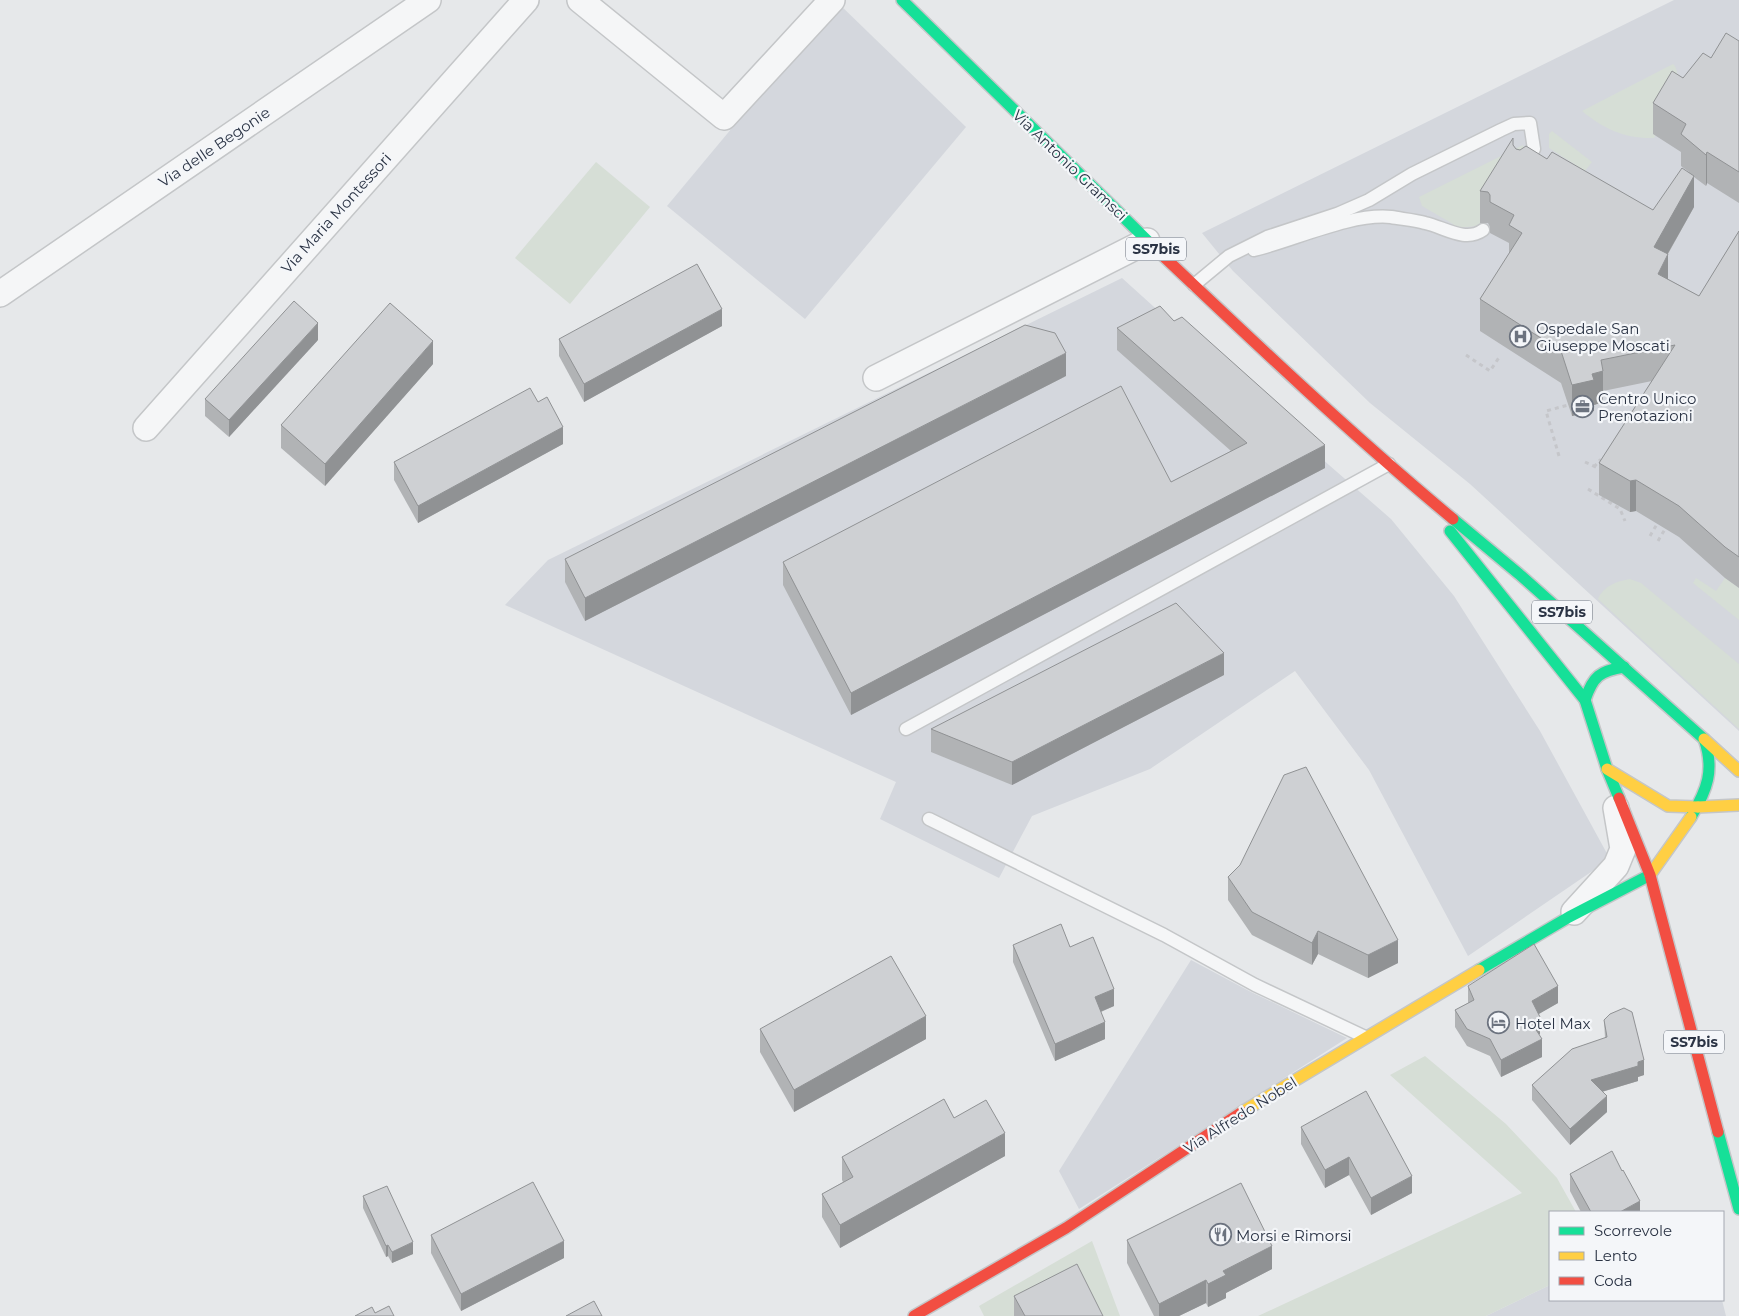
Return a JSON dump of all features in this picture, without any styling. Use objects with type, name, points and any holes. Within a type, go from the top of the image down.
[{"type":"main road","name":"Via Antonio Gramsci","points":[[902,0],[1194,285],[1418,490],[1519,574],[1739,771]]},
{"type":"main road","name":"Via Antonio Gramsci","points":[[1418,490],[1585,700],[1607,769],[1650,875]]},
{"type":"main road","points":[[1585,700],[1591,682],[1605,670],[1624,668]]},
{"type":"main road","points":[[1650,875],[1698,807],[1708,783],[1710,760],[1704,738]]},
{"type":"main road","points":[[1607,769],[1668,806],[1739,805]]},
{"type":"main road","name":"Via Alfredo Nobel","points":[[914,1316],[1066,1228],[1235,1116],[1365,1038],[1568,917],[1650,875]]},
{"type":"main road","name":"SS7bis","points":[[1650,875],[1739,1209]]},
{"type":"street","name":"Via delle Begonie","points":[[0,294],[428,0]]},
{"type":"street","name":"Via Maria Montessori","points":[[146,428],[526,0]]},
{"type":"street","points":[[580,0],[724,117],[832,0]]},
{"type":"street","points":[[876,378],[1147,241]]},
{"type":"street","name":"Via Alfredo Nobel","points":[[1568,917],[1616,866],[1623,849],[1618,816],[1607,769]]},
{"type":"lane","points":[[1194,285],[1229,256],[1267,237],[1337,214],[1376,196],[1412,174],[1501,130],[1514,124],[1530,123],[1534,149],[1520,173]]},
{"type":"lane","points":[[1229,256],[1360,218],[1390,217],[1426,223],[1456,234],[1477,234],[1483,230]]},
{"type":"lane","points":[[906,729],[1389,464]]},
{"type":"lane","points":[[929,819],[1164,935],[1255,985],[1365,1038]]},
{"type":"path","points":[[1466,355],[1490,371],[1500,356]]},
{"type":"path","points":[[1559,456],[1546,411],[1568,405]]},
{"type":"path","points":[[1594,467],[1600,460],[1612,467]]},
{"type":"path","points":[[1584,462],[1603,471]]},
{"type":"path","points":[[1588,489],[1620,509],[1625,521]]},
{"type":"path","points":[[1650,536],[1657,524]]},
{"type":"path","points":[[1658,542],[1665,530]]},
{"type":"shaded area","name":"Ospedale San Giuseppe Moscati","points":[[1674,0],[1739,0],[1739,731],[1470,484],[1370,403],[1233,271],[1202,233]]},
{"type":"shaded area","points":[[837,2],[966,127],[805,319],[667,206]]},
{"type":"shaded area","points":[[1673,64],[1678,77],[1679,90],[1677,101],[1672,113],[1654,138],[1634,137],[1615,132],[1598,123],[1582,111]]},
{"type":"shaded area","points":[[1552,131],[1592,162],[1585,171],[1549,148],[1549,134]]},
{"type":"shaded area","points":[[1523,145],[1525,153],[1478,226],[1454,228],[1453,224],[1422,206],[1419,197]]},
{"type":"shaded area","points":[[596,162],[650,207],[570,304],[515,258]]},
{"type":"shaded area","points":[[1122,278],[1391,519],[1454,596],[1540,731],[1610,859],[1468,956],[1369,770],[1295,671],[1150,769],[1032,816],[999,878],[880,819],[896,782],[505,605],[548,560]]},
{"type":"shaded area","points":[[1696,578],[1716,591],[1725,578],[1739,588],[1739,620],[1693,583]]},
{"type":"shaded area","points":[[1630,579],[1641,583],[1739,664],[1739,729],[1598,599],[1607,587]]},
{"type":"shaded area","points":[[1191,960],[1251,992],[1347,1038],[1079,1209],[1059,1171]]},
{"type":"shaded area","points":[[1425,1056],[1506,1124],[1557,1178],[1575,1211],[1549,1211],[1549,1285],[1486,1316],[1258,1316],[1522,1193],[1390,1075]]},
{"type":"shaded area","points":[[1092,1241],[1120,1316],[984,1316],[979,1306]]},
{"type":"shaded area","points":[[1549,1285],[1549,1301],[1722,1301],[1726,1316],[1486,1316]]},
{"type":"building","points":[[1726,33],[1739,41],[1739,172],[1707,152],[1706,155],[1681,134],[1686,124],[1653,103],[1672,71],[1683,78],[1703,53],[1711,58]]},
{"type":"building","points":[[1513,138],[1513,145],[1516,149],[1520,150],[1526,146],[1547,159],[1552,152],[1653,210],[1682,168],[1694,176],[1654,247],[1668,254],[1658,274],[1699,296],[1739,231],[1739,557],[1679,506],[1636,480],[1630,481],[1599,463],[1675,345],[1601,360],[1603,371],[1592,374],[1594,380],[1572,385],[1561,351],[1480,299],[1522,233],[1509,225],[1514,215],[1490,202],[1488,192],[1480,191]]},
{"type":"building","points":[[697,264],[722,309],[584,384],[559,339]]},
{"type":"building","points":[[294,301],[318,323],[229,420],[205,399]]},
{"type":"building","points":[[390,303],[433,341],[325,464],[281,425]]},
{"type":"building","points":[[1160,306],[1174,321],[1182,317],[1325,445],[851,693],[783,562],[1121,386],[1171,482],[1247,443],[1117,328]]},
{"type":"building","points":[[1025,325],[1055,333],[1066,353],[585,598],[565,559]]},
{"type":"building","points":[[530,388],[538,402],[547,397],[563,427],[418,506],[394,462]]},
{"type":"building","points":[[1176,603],[1224,653],[1012,762],[931,729]]},
{"type":"building","points":[[1306,767],[1398,940],[1368,955],[1318,931],[1312,943],[1252,912],[1228,877],[1240,865],[1284,775]]},
{"type":"building","points":[[1061,924],[1070,947],[1093,937],[1114,989],[1095,997],[1105,1022],[1055,1044],[1013,945]]},
{"type":"building","name":"Hotel Max","points":[[1534,944],[1558,986],[1532,1001],[1540,1017],[1531,1022],[1542,1039],[1501,1060],[1490,1039],[1467,1029],[1455,1010],[1474,1000],[1468,986]]},
{"type":"building","points":[[891,956],[926,1016],[794,1090],[760,1029]]},
{"type":"building","points":[[1624,1008],[1632,1012],[1644,1060],[1638,1062],[1638,1066],[1591,1080],[1607,1096],[1570,1129],[1532,1085],[1572,1049],[1607,1037],[1604,1020],[1610,1014]]},
{"type":"building","points":[[1366,1091],[1412,1176],[1371,1198],[1349,1157],[1325,1170],[1301,1127]]},
{"type":"building","points":[[944,1099],[954,1118],[986,1100],[1005,1133],[840,1225],[822,1194],[853,1177],[842,1157]]},
{"type":"building","points":[[1612,1151],[1640,1201],[1622,1211],[1590,1211],[1570,1174]]},
{"type":"building","points":[[533,1182],[564,1241],[461,1294],[431,1235]]},
{"type":"building","name":"Morsi e Rimorsi","points":[[1241,1183],[1272,1246],[1223,1271],[1226,1275],[1208,1284],[1206,1280],[1159,1304],[1127,1240]]},
{"type":"building","points":[[387,1186],[413,1242],[392,1252],[388,1245],[386,1246],[363,1196]]},
{"type":"building","points":[[1077,1264],[1103,1316],[1025,1316],[1014,1296]]},
{"type":"building","points":[[594,1301],[602,1316],[566,1316]]},
{"type":"building","points":[[389,1306],[394,1316],[355,1316],[372,1307],[375,1313]]},
{"type":"traffic: fast","points":[[902,0],[1160,253]]},
{"type":"traffic: fast","points":[[1453,519],[1519,574],[1704,739],[1709,760],[1708,780],[1691,817]]},
{"type":"traffic: fast","points":[[1450,531],[1585,700],[1607,769],[1619,798]]},
{"type":"traffic: fast","points":[[1585,700],[1591,685],[1599,676],[1609,670],[1624,667]]},
{"type":"traffic: fast","points":[[1479,970],[1569,917],[1650,875]]},
{"type":"traffic: fast","points":[[1718,1132],[1739,1209]]},
{"type":"traffic: slow","points":[[1704,739],[1739,771]]},
{"type":"traffic: slow","points":[[1607,769],[1668,806],[1698,807]]},
{"type":"traffic: slow","points":[[1698,807],[1739,805]]},
{"type":"traffic: slow","points":[[1650,875],[1691,817]]},
{"type":"traffic: slow","points":[[1242,1112],[1479,970]]},
{"type":"traffic: jam","points":[[1160,253],[1341,422],[1453,519]]},
{"type":"traffic: jam","points":[[1619,798],[1650,875],[1718,1132]]},
{"type":"traffic: jam","points":[[914,1316],[1066,1228],[1242,1112]]},
{"type":"place","name":"Ospedale San Giuseppe Moscati","points":[[1520,337]]},
{"type":"place","name":"Centro Unico Prenotazioni","points":[[1582,407]]},
{"type":"place","name":"Hotel Max","points":[[1499,1023]]},
{"type":"place","name":"Morsi e Rimorsi","points":[[1220,1235]]}]
